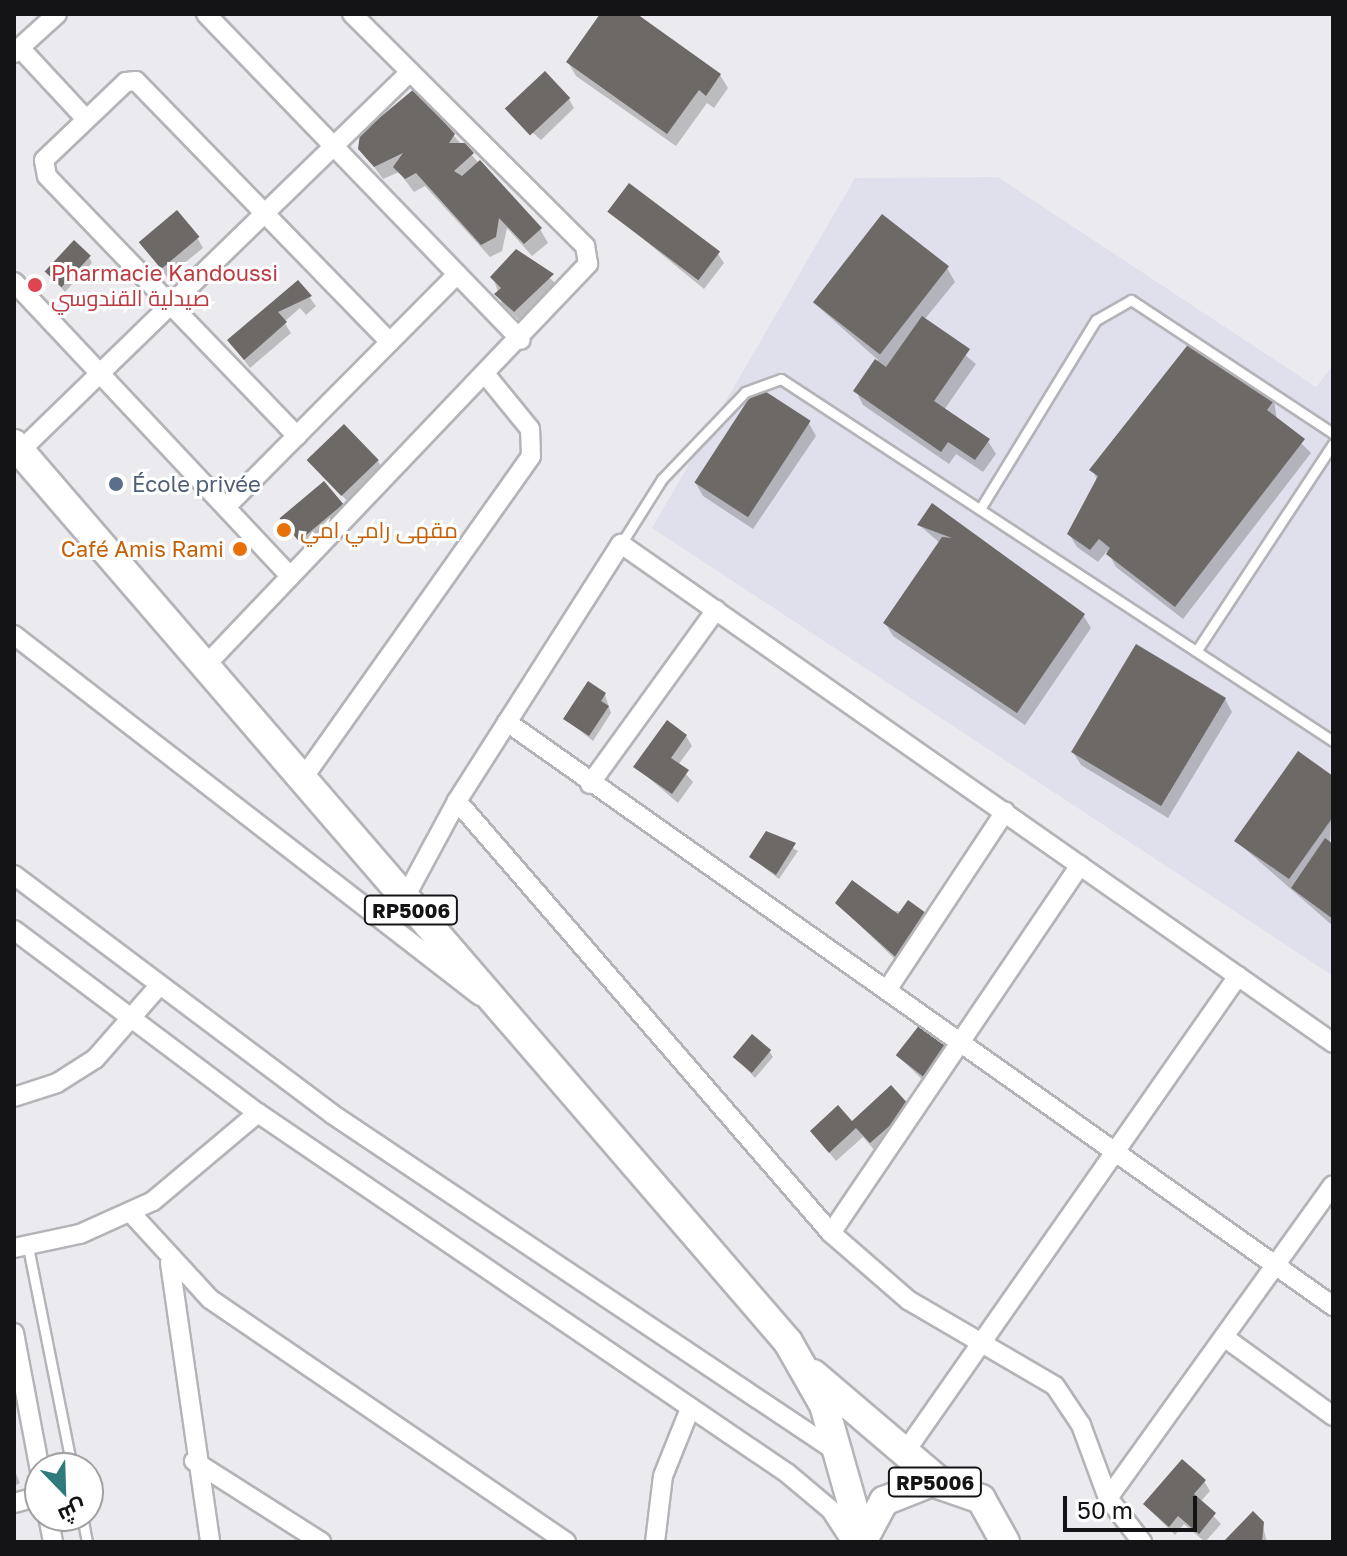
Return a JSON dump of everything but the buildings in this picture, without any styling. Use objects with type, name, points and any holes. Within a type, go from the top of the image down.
[{"type":"main road","name":"RP5006","points":[[17,448],[403,901],[811,1372],[940,1482],[981,1499],[1005,1542]]},
{"type":"main road","name":"RP5006","points":[[811,1372],[841,1454],[859,1541]]},
{"type":"main road","name":"RP5006","points":[[859,1541],[891,1495],[940,1482]]},
{"type":"street","points":[[57,14],[17,50],[86,119]]},
{"type":"street","points":[[206,14],[521,340]]},
{"type":"street","points":[[204,667],[288,574],[586,272],[588,253],[352,14]]},
{"type":"street","points":[[17,448],[99,372],[331,144],[410,72]]},
{"type":"street","points":[[297,436],[44,171],[44,160],[86,119],[136,81],[390,342]]},
{"type":"street","points":[[226,507],[457,274]]},
{"type":"street","points":[[14,282],[288,574]]},
{"type":"street","points":[[301,781],[531,456],[530,429],[486,375]]},
{"type":"street","points":[[403,901],[457,801],[621,544],[1333,1043]]},
{"type":"street","points":[[590,784],[716,610]]},
{"type":"street","points":[[14,635],[497,1007]]},
{"type":"street","points":[[507,722],[590,784],[1114,1149],[1333,1306]]},
{"type":"street","points":[[457,801],[831,1233],[908,1300],[987,1341],[1055,1386],[1071,1405],[1108,1498],[1142,1542]]},
{"type":"street","points":[[887,990],[1005,812]]},
{"type":"street","points":[[831,1233],[1080,865]]},
{"type":"street","points":[[14,875],[158,987],[332,1114],[841,1454]]},
{"type":"street","points":[[14,930],[258,1113],[816,1496],[859,1541]]},
{"type":"street","points":[[905,1452],[987,1341],[1114,1149],[1238,976]]},
{"type":"street","points":[[14,1097],[77,1072],[131,1019],[158,987]]},
{"type":"street","points":[[21,1247],[131,1213],[180,1182],[258,1113]]},
{"type":"street","points":[[1108,1498],[1333,1185]]},
{"type":"street","points":[[131,1213],[170,1263],[210,1299],[566,1542]]},
{"type":"street","points":[[170,1263],[194,1461],[210,1542]]},
{"type":"street","points":[[14,1333],[37,1452]]},
{"type":"street","points":[[1224,1337],[1333,1416]]},
{"type":"street","points":[[655,1542],[663,1476],[690,1409]]},
{"type":"street","points":[[194,1461],[321,1542]]},
{"type":"lane","points":[[980,509],[1096,320],[1131,300],[1333,433]]},
{"type":"lane","points":[[621,544],[662,479],[745,392],[772,378],[980,509],[1333,741]]},
{"type":"lane","points":[[1197,650],[1333,444]]},
{"type":"lane","points":[[21,1247],[68,1452]]},
{"type":"shaded area","points":[[998,177],[1316,387],[1333,365],[1333,976],[652,528],[855,178]]},
{"type":"place","name":"Pharmacie Kandoussi صيدلية القندوسي","points":[[35,285]]},
{"type":"place","name":"École privée","points":[[116,484]]},
{"type":"place","name":"مقهى رامي امي","points":[[284,530]]},
{"type":"place","name":"Café Amis Rami","points":[[240,549]]}]
